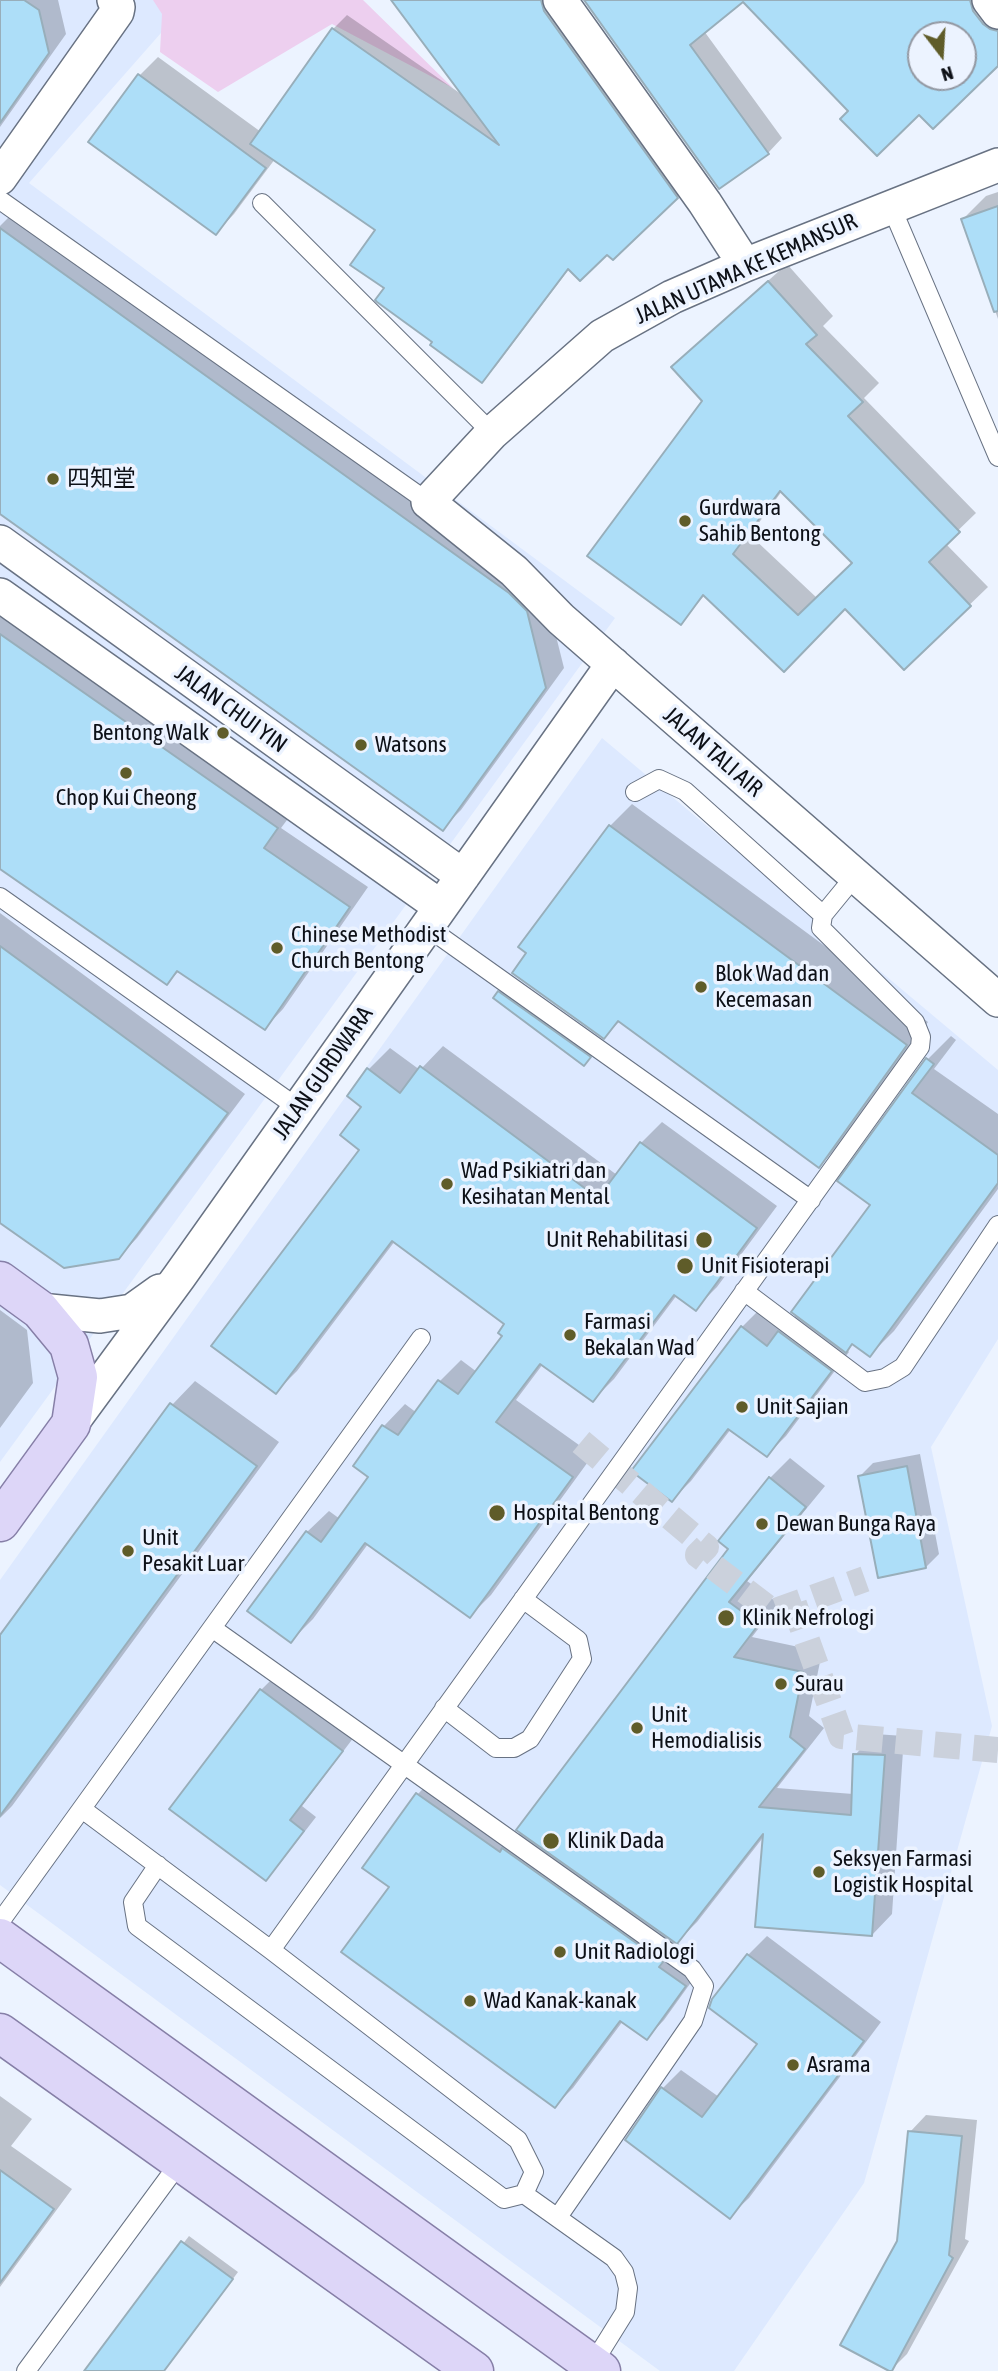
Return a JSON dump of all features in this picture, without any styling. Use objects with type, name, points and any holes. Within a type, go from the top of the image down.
[{"type":"main road","points":[[0,1281],[40,1310],[69,1345],[78,1377],[71,1424],[0,1522]]},
{"type":"main road","points":[[0,1938],[597,2368]]},
{"type":"main road","points":[[0,2034],[474,2371]]},
{"type":"street","points":[[0,178],[117,12],[118,7],[114,0]]},
{"type":"street","points":[[560,0],[705,203],[745,265]]},
{"type":"street","points":[[989,0],[998,12]]},
{"type":"street","name":"JALAN UTAMA KE KEMANSUR","points":[[428,502],[492,433],[602,336],[672,297],[745,265],[891,205],[998,165]]},
{"type":"street","name":"JALAN TALI AIR","points":[[428,502],[514,571],[561,619],[998,1000]]},
{"type":"street","name":"JALAN CHUI YIN","points":[[0,542],[463,876]]},
{"type":"street","name":"JALAN CHUI YIN","points":[[0,595],[434,917]]},
{"type":"street","name":"JALAN GURDWARA","points":[[71,1424],[613,664]]},
{"type":"street","points":[[40,1310],[100,1316],[132,1311],[179,1276]]},
{"type":"lane","points":[[0,200],[428,502]]},
{"type":"lane","points":[[262,203],[492,433]]},
{"type":"lane","points":[[891,205],[998,457]]},
{"type":"lane","points":[[635,792],[659,779],[685,790],[824,915]]},
{"type":"lane","points":[[271,1950],[920,1047],[921,1037],[915,1022],[821,929],[824,915],[855,876]]},
{"type":"lane","points":[[0,897],[298,1108]]},
{"type":"lane","points":[[434,917],[811,1200]]},
{"type":"lane","points":[[744,1291],[865,1382],[886,1378],[903,1367],[998,1225]]},
{"type":"lane","points":[[0,1922],[421,1338]]},
{"type":"lane","points":[[444,1708],[496,1748],[514,1748],[530,1739],[582,1659],[578,1640],[523,1598]]},
{"type":"lane","points":[[212,1628],[692,1969],[704,1986],[693,2021],[558,2217]]},
{"type":"lane","points":[[82,1809],[518,2140],[534,2172],[524,2194]]},
{"type":"lane","points":[[158,1865],[133,1902],[137,1926],[504,2199],[524,2194],[614,2258],[624,2272],[628,2288],[625,2312],[597,2368]]},
{"type":"lane","points":[[26,2371],[180,2162]]},
{"type":"shaded area","points":[[0,0],[190,0],[29,183],[615,618],[0,1462]]},
{"type":"shaded area","points":[[153,0],[363,0],[453,88],[332,24],[218,92],[160,52],[162,14]]},
{"type":"shaded area","name":"Hospital Bentong","points":[[602,738],[998,1070],[998,1339],[931,1447],[992,1726],[864,2183],[734,2371],[660,2371],[0,1885],[0,1580]]},
{"type":"building","points":[[0,0],[24,0],[39,10],[49,53],[0,123]]},
{"type":"building","points":[[391,0],[541,0],[544,11],[678,198],[613,260],[607,255],[580,281],[568,269],[482,383],[377,302],[375,300],[384,288],[350,265],[375,230],[250,144],[332,28],[499,145]]},
{"type":"building","points":[[584,0],[970,0],[973,11],[983,24],[998,31],[998,66],[977,86],[977,21],[907,21],[907,91],[972,91],[933,129],[919,115],[877,156],[840,119],[848,111],[743,2],[690,45],[769,154],[719,189]]},
{"type":"building","points":[[138,74],[266,168],[216,235],[88,142]]},
{"type":"building","points":[[998,206],[998,311],[994,312],[961,219]]},
{"type":"building","points":[[0,228],[509,593],[527,611],[546,688],[443,831],[0,514]]},
{"type":"building","points":[[768,281],[817,335],[806,344],[863,402],[848,416],[960,532],[929,562],[971,606],[904,670],[845,609],[784,672],[703,595],[681,625],[587,556],[702,401],[671,367]],"holes":[[[780,491],[852,563],[798,615],[733,554]]]},
{"type":"building","points":[[0,634],[278,828],[264,848],[350,907],[265,1030],[177,971],[167,985],[0,869]]},
{"type":"building","name":"Blok Wad dan Kecemasan","points":[[609,825],[907,1045],[819,1168],[618,1021],[604,1039],[512,973],[526,953],[518,947]]},
{"type":"building","points":[[0,946],[228,1113],[119,1259],[64,1268],[0,1223]]},
{"type":"building","points":[[498,991],[591,1057],[584,1066],[493,998]]},
{"type":"building","points":[[926,1058],[934,1064],[912,1093],[998,1155],[998,1183],[870,1357],[852,1344],[846,1353],[791,1312],[870,1205],[837,1181]]},
{"type":"building","points":[[420,1066],[598,1198],[640,1142],[757,1228],[696,1311],[674,1295],[593,1402],[540,1364],[496,1422],[573,1477],[470,1618],[365,1543],[291,1643],[247,1611],[306,1531],[321,1542],[368,1477],[353,1466],[382,1425],[398,1435],[438,1380],[458,1394],[502,1336],[498,1333],[504,1324],[392,1241],[276,1394],[211,1346],[359,1150],[340,1135],[361,1107],[347,1096],[367,1068],[400,1093]]},
{"type":"building","name":"Unit Sajian","points":[[741,1326],[767,1346],[778,1331],[832,1371],[767,1457],[728,1429],[672,1502],[631,1471]]},
{"type":"building","name":"Unit Pesakit Luar","points":[[170,1403],[257,1466],[0,1816],[0,1635]]},
{"type":"building","points":[[907,1466],[926,1568],[878,1578],[858,1476]]},
{"type":"building","points":[[769,1477],[806,1507],[729,1602],[759,1624],[734,1657],[803,1672],[790,1737],[805,1749],[759,1807],[851,1815],[853,1754],[885,1755],[872,1936],[755,1927],[763,1834],[677,1944],[516,1830],[728,1549],[718,1541]]},
{"type":"building","points":[[260,1689],[343,1751],[290,1820],[304,1831],[266,1881],[169,1809]]},
{"type":"building","points":[[416,1793],[500,1852],[502,1848],[663,1962],[659,1967],[686,1986],[647,2040],[620,2021],[555,2108],[341,1952],[389,1887],[362,1868]]},
{"type":"building","name":"Asrama","points":[[747,1954],[864,2041],[730,2219],[625,2140],[661,2087],[702,2117],[757,2044],[709,2008],[712,1999]]},
{"type":"building","points":[[908,2131],[962,2136],[949,2255],[953,2258],[892,2371],[889,2371],[840,2345],[897,2241]]},
{"type":"building","points":[[0,2170],[54,2209],[0,2283]]},
{"type":"building","points":[[181,2241],[233,2279],[164,2371],[84,2371]]},
{"type":"tunnel","points":[[581,1442],[706,1547],[698,1555],[773,1612],[865,1579]]},
{"type":"tunnel","points":[[794,1604],[841,1736],[998,1750]]},
{"type":"place","name":"四知堂","points":[[53,479]]},
{"type":"place","name":"Gurdwara Sahib Bentong","points":[[685,521]]},
{"type":"place","name":"Bentong Walk","points":[[223,733]]},
{"type":"place","name":"Watsons","points":[[361,745]]},
{"type":"place","name":"Chop Kui Cheong","points":[[126,773]]},
{"type":"place","name":"Chinese Methodist Church Bentong","points":[[277,948]]},
{"type":"place","name":"Blok Wad dan Kecemasan","points":[[701,987]]},
{"type":"place","name":"Wad Psikiatri dan Kesihatan Mental","points":[[447,1184]]},
{"type":"place","name":"Unit Rehabilitasi","points":[[704,1240]]},
{"type":"place","name":"Unit Fisioterapi","points":[[685,1266]]},
{"type":"place","name":"Farmasi Bekalan Wad","points":[[570,1335]]},
{"type":"place","name":"Unit Sajian","points":[[742,1407]]},
{"type":"place","name":"Hospital Bentong","points":[[497,1513]]},
{"type":"place","name":"Dewan Bunga Raya","points":[[762,1524]]},
{"type":"place","name":"Unit Pesakit Luar","points":[[128,1551]]},
{"type":"place","name":"Klinik Nefrologi","points":[[726,1618]]},
{"type":"place","name":"Surau","points":[[781,1684]]},
{"type":"place","name":"Unit Hemodialisis","points":[[637,1728]]},
{"type":"place","name":"Klinik Dada","points":[[551,1841]]},
{"type":"place","name":"Seksyen Farmasi Logistik Hospital","points":[[819,1872]]},
{"type":"place","name":"Unit Radiologi","points":[[560,1952]]},
{"type":"place","name":"Wad Kanak-kanak","points":[[470,2001]]},
{"type":"place","name":"Asrama","points":[[793,2065]]}]
